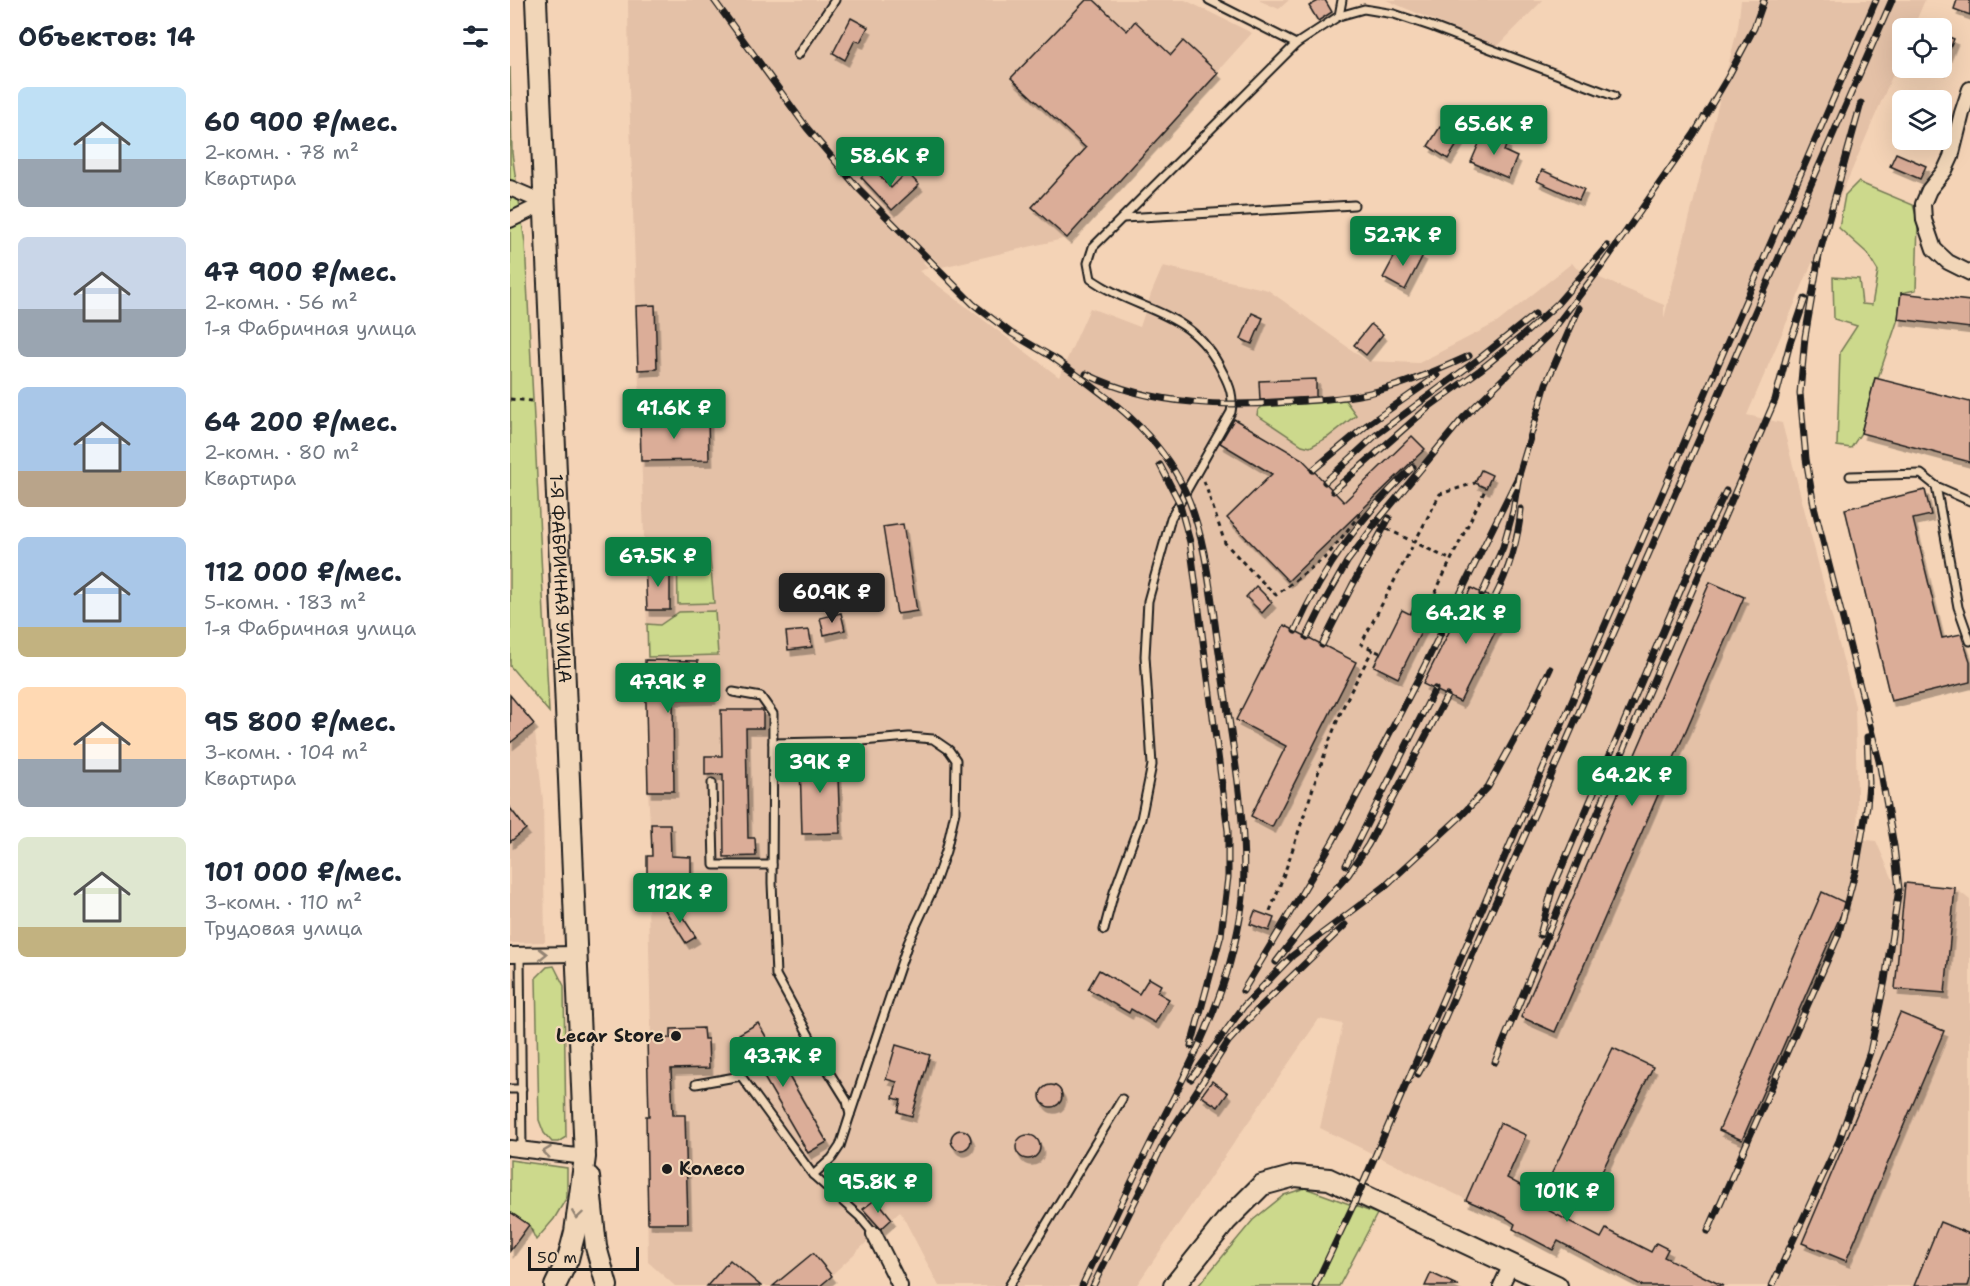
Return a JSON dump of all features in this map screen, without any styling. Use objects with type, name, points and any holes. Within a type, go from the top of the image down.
[{"type":"main road","name":"1-Я ФАБРИЧНАЯ УЛИЦА","points":[[536,0],[585,1157]]},
{"type":"main road","points":[[555,1286],[568,1259],[575,1232],[585,1157]]},
{"type":"main road","points":[[585,1157],[591,1185],[596,1247],[607,1286]]},
{"type":"main road","points":[[1174,1286],[1227,1221],[1262,1185],[1295,1176],[1329,1179],[1557,1286]]},
{"type":"street","points":[[1970,89],[1952,157],[1929,190],[1923,204],[1924,220],[1934,249],[1948,262],[1970,273]]},
{"type":"street","points":[[510,188],[545,203]]},
{"type":"street","points":[[510,220],[545,203]]},
{"type":"street","points":[[515,955],[577,954]]},
{"type":"street","points":[[516,1148],[585,1157]]},
{"type":"street","points":[[874,1234],[900,1286]]},
{"type":"street","points":[[1501,1286],[1511,1265]]},
{"type":"lane","points":[[798,55],[835,0]]},
{"type":"lane","points":[[1209,0],[1296,44]]},
{"type":"lane","points":[[1340,16],[1342,0]]},
{"type":"lane","points":[[1104,930],[1114,892],[1141,819],[1152,765],[1145,656],[1148,601],[1171,518],[1232,405],[1231,392],[1214,354],[1191,329],[1170,316],[1108,291],[1092,279],[1088,264],[1093,247],[1296,44],[1340,16],[1364,9],[1394,14],[1614,96]]},
{"type":"lane","points":[[1123,218],[1354,205]]},
{"type":"lane","points":[[1850,476],[1921,474],[1936,486],[1970,501]]},
{"type":"lane","points":[[1936,486],[1958,606],[1970,641]]},
{"type":"lane","points":[[733,692],[761,697],[773,714],[772,865],[776,975],[847,1101],[850,1114]]},
{"type":"lane","points":[[773,743],[862,741],[909,737],[933,739],[949,750],[956,760],[955,812],[946,851],[932,891],[909,943],[840,1146],[832,1158],[813,1175]]},
{"type":"lane","points":[[712,783],[714,865],[772,865]]},
{"type":"lane","points":[[515,955],[522,1089],[516,1148]]},
{"type":"lane","points":[[696,1083],[741,1076],[813,1175],[860,1217],[874,1234]]},
{"type":"lane","points":[[510,1089],[522,1089]]},
{"type":"lane","points":[[1009,1286],[1122,1099]]},
{"type":"path","points":[[510,399],[532,400]]},
{"type":"path","points":[[1199,468],[1225,543],[1276,595],[1328,556],[1360,513],[1383,527],[1451,560]]},
{"type":"path","points":[[1380,653],[1361,644],[1440,494],[1475,483]]},
{"type":"path","points":[[1431,601],[1486,488]]},
{"type":"path","points":[[1270,911],[1289,863],[1336,722],[1373,649]]},
{"type":"shaded area","points":[[628,0],[1185,0],[1252,33],[1067,238],[942,267],[931,255],[923,262],[928,268],[919,271],[1059,377],[1090,308],[1140,327],[1163,266],[1268,290],[1367,361],[1419,363],[1498,322],[1572,263],[1576,268],[1664,305],[1664,318],[1738,27],[1741,0],[1925,0],[1917,18],[1892,18],[1892,76],[1747,415],[1782,423],[1855,706],[1858,839],[1876,841],[1894,882],[1955,888],[1970,900],[1970,1286],[1643,1286],[1559,1241],[1553,1250],[1513,1229],[1514,1224],[1492,1212],[1320,1128],[1343,1024],[1319,1019],[1136,1286],[939,1286],[900,1211],[820,1286],[675,1286],[648,1262],[647,1039],[651,1038],[647,856],[652,855],[648,791],[645,660],[648,657]]},
{"type":"shaded area","points":[[1258,0],[1289,0],[1279,9]]},
{"type":"shaded area","points":[[1386,0],[1543,0],[1497,47]]},
{"type":"shaded area","points":[[510,695],[534,724],[543,800],[545,942],[510,943]]},
{"type":"green space","points":[[510,67],[512,153],[525,243],[549,712],[510,666]]},
{"type":"green space","points":[[1858,182],[1913,205],[1918,222],[1916,290],[1901,293],[1898,319],[1878,378],[1875,378],[1861,433],[1851,448],[1837,446],[1840,352],[1857,326],[1834,319],[1833,277],[1859,279],[1862,304],[1872,305],[1878,271],[1867,253],[1839,228],[1845,195]]},
{"type":"green space","points":[[1345,400],[1356,415],[1328,437],[1310,447],[1302,445],[1257,415],[1258,410],[1262,407]]},
{"type":"green space","points":[[677,547],[709,548],[714,603],[678,604]]},
{"type":"green space","points":[[715,611],[718,655],[648,657],[647,624],[660,625],[679,612]]},
{"type":"green space","points":[[554,966],[564,986],[566,1137],[558,1142],[552,1142],[544,1133],[539,1120],[536,978],[547,967]]},
{"type":"green space","points":[[510,1160],[567,1168],[567,1197],[554,1219],[536,1240],[529,1225],[510,1212]]},
{"type":"green space","points":[[1305,1188],[1377,1214],[1339,1286],[1198,1286],[1253,1220],[1284,1195]]},
{"type":"building","points":[[1086,0],[1094,0],[1127,31],[1135,21],[1171,55],[1183,41],[1218,73],[1067,238],[1032,207],[1086,148],[1011,78]]},
{"type":"building","points":[[1325,0],[1332,12],[1318,21],[1309,6]]},
{"type":"building","points":[[1957,0],[1970,0],[1970,15],[1954,9]]},
{"type":"building","points":[[851,18],[868,27],[860,42],[855,40],[845,60],[833,53]]},
{"type":"building","points":[[1440,127],[1460,140],[1448,159],[1428,146]]},
{"type":"building","points":[[1484,132],[1507,143],[1504,151],[1517,157],[1508,178],[1471,162]]},
{"type":"building","points":[[1896,153],[1926,166],[1920,179],[1890,166]]},
{"type":"building","points":[[872,167],[891,188],[907,172],[919,185],[892,210],[861,177]]},
{"type":"building","points":[[1542,170],[1584,189],[1579,200],[1537,181]]},
{"type":"building","points":[[1401,244],[1423,255],[1405,290],[1383,278]]},
{"type":"building","points":[[1901,293],[1970,301],[1970,328],[1898,319]]},
{"type":"building","points":[[655,305],[657,369],[638,370],[636,306]]},
{"type":"building","points":[[1252,313],[1263,318],[1252,344],[1241,339]]},
{"type":"building","points":[[1371,324],[1383,334],[1366,355],[1354,345]]},
{"type":"building","points":[[1875,378],[1970,402],[1970,462],[1861,433]]},
{"type":"building","points":[[1316,379],[1316,397],[1260,400],[1259,381]]},
{"type":"building","points":[[708,418],[709,460],[641,461],[640,419]]},
{"type":"building","points":[[1234,419],[1302,459],[1344,502],[1412,436],[1425,449],[1288,581],[1227,518],[1272,474],[1220,443]]},
{"type":"building","points":[[1481,470],[1492,475],[1486,488],[1475,483]]},
{"type":"building","points":[[1925,490],[1931,515],[1913,519],[1942,638],[1961,634],[1970,661],[1970,682],[1891,701],[1845,509]]},
{"type":"building","points":[[903,524],[917,611],[897,614],[883,527]]},
{"type":"building","points":[[645,566],[670,566],[670,610],[647,610]]},
{"type":"building","points":[[1710,582],[1744,597],[1555,1032],[1521,1017]]},
{"type":"building","points":[[1256,586],[1272,602],[1262,613],[1246,597]]},
{"type":"building","points":[[1471,588],[1508,606],[1460,702],[1423,684]]},
{"type":"building","points":[[1419,596],[1431,601],[1422,619],[1426,622],[1398,678],[1374,666],[1402,610],[1410,614]]},
{"type":"building","points":[[841,613],[845,630],[824,635],[820,618]]},
{"type":"building","points":[[1284,625],[1356,662],[1272,827],[1251,816],[1286,746],[1236,720]]},
{"type":"building","points":[[809,630],[812,647],[788,650],[786,632]]},
{"type":"building","points":[[645,660],[698,661],[699,679],[712,679],[712,698],[673,699],[674,791],[648,791]]},
{"type":"building","points":[[510,695],[534,724],[510,743]]},
{"type":"building","points":[[721,710],[763,710],[763,728],[746,728],[748,838],[755,838],[756,856],[724,857],[723,774],[705,775],[705,756],[722,756]]},
{"type":"building","points":[[837,750],[840,833],[802,834],[800,763],[813,763],[813,751]]},
{"type":"building","points":[[510,808],[526,829],[510,842]]},
{"type":"building","points":[[651,824],[670,824],[671,856],[691,857],[691,881],[660,894],[647,894],[647,856],[652,856]]},
{"type":"building","points":[[1905,883],[1955,888],[1945,993],[1895,989]]},
{"type":"building","points":[[1822,892],[1846,903],[1742,1140],[1719,1130]]},
{"type":"building","points":[[674,904],[696,937],[686,943],[665,910]]},
{"type":"building","points":[[1255,911],[1274,918],[1269,931],[1250,924]]},
{"type":"building","points":[[1099,970],[1139,994],[1149,978],[1161,985],[1157,992],[1169,999],[1155,1023],[1131,1009],[1129,1013],[1088,989]]},
{"type":"building","points":[[1900,1013],[1944,1031],[1846,1261],[1802,1243]]},
{"type":"building","points":[[758,1023],[827,1142],[808,1153],[739,1034]]},
{"type":"building","points":[[703,1028],[704,1039],[708,1039],[709,1068],[671,1069],[673,1115],[685,1115],[688,1223],[648,1223],[647,1039],[671,1038],[671,1029]]},
{"type":"building","points":[[896,1045],[930,1055],[912,1116],[898,1112],[901,1100],[893,1098],[897,1082],[886,1079]]},
{"type":"building","points":[[1613,1048],[1653,1067],[1590,1196],[1550,1177]]},
{"type":"building","points":[[1212,1081],[1228,1093],[1218,1107],[1201,1096]]},
{"type":"building","points":[[1051,1085],[1059,1088],[1062,1096],[1059,1104],[1051,1107],[1043,1104],[1040,1096],[1043,1088]]},
{"type":"building","points":[[1500,1123],[1526,1135],[1507,1178],[1544,1198],[1540,1206],[1601,1238],[1606,1229],[1651,1252],[1656,1243],[1668,1249],[1664,1257],[1723,1286],[1643,1286],[1558,1241],[1553,1250],[1513,1229],[1515,1224],[1505,1217],[1466,1200]]},
{"type":"building","points":[[961,1130],[968,1133],[971,1140],[968,1147],[961,1150],[954,1147],[951,1140],[954,1133]]},
{"type":"building","points":[[1028,1135],[1033,1136],[1039,1142],[1039,1152],[1033,1158],[1028,1159],[1023,1158],[1017,1152],[1016,1147],[1017,1142],[1023,1136]]},
{"type":"building","points":[[876,1199],[892,1219],[881,1229],[863,1209]]},
{"type":"building","points":[[510,1212],[529,1225],[510,1251]]},
{"type":"building","points":[[1940,1222],[1970,1234],[1968,1286],[1914,1286]]},
{"type":"building","points":[[813,1253],[832,1276],[820,1286],[773,1286]]},
{"type":"building","points":[[730,1260],[761,1286],[707,1286]]},
{"type":"building","points":[[1431,1273],[1459,1286],[1425,1286]]},
{"type":"railway","points":[[714,0],[807,128],[858,188],[973,304],[1011,333],[1059,361]]},
{"type":"railway","points":[[1307,637],[1347,562],[1376,523],[1463,418],[1552,331],[1604,263],[1694,134],[1754,28],[1764,0]]},
{"type":"railway","points":[[1315,1286],[1359,1193],[1876,0]]},
{"type":"railway","points":[[1418,1074],[1428,1056],[1892,0]]},
{"type":"railway","points":[[1817,262],[1861,103]]},
{"type":"railway","points":[[1333,491],[1430,406],[1521,337],[1557,304],[1607,246]]},
{"type":"railway","points":[[1772,1286],[1839,1141],[1870,1052],[1885,980],[1899,889],[1879,761],[1814,506],[1806,459],[1800,393],[1805,337],[1819,256]]},
{"type":"railway","points":[[1495,1062],[1634,725],[1775,400],[1790,343],[1805,299]]},
{"type":"railway","points":[[1482,594],[1503,547],[1513,511],[1519,475],[1546,384],[1579,308]]},
{"type":"railway","points":[[1325,482],[1376,435],[1535,314]]},
{"type":"railway","points":[[1086,374],[1112,385],[1165,399],[1220,404],[1275,403],[1356,396],[1377,391],[1419,378],[1469,356]]},
{"type":"railway","points":[[1052,357],[1110,400],[1145,432],[1174,470],[1185,491],[1198,529],[1211,591],[1241,805],[1244,866],[1239,925],[1227,973],[1213,1013],[1082,1286]]},
{"type":"railway","points":[[1313,470],[1367,425],[1437,376]]},
{"type":"railway","points":[[1160,465],[1179,502],[1190,542],[1228,831],[1228,877],[1221,935],[1191,1046]]},
{"type":"railway","points":[[1295,631],[1319,585],[1345,543],[1376,504],[1413,467]]},
{"type":"railway","points":[[1243,991],[1333,841],[1417,681],[1519,475]]},
{"type":"railway","points":[[1540,935],[1552,890],[1703,538],[1726,491]]},
{"type":"railway","points":[[1494,599],[1512,556],[1521,509]]},
{"type":"railway","points":[[1322,645],[1389,518]]},
{"type":"railway","points":[[1191,1079],[1244,1006],[1292,956],[1384,887],[1460,817],[1488,787],[1528,715],[1550,669]]},
{"type":"railway","points":[[1346,865],[1435,689]]},
{"type":"railway","points":[[1276,962],[1312,915],[1348,875],[1368,845],[1447,696]]},
{"type":"railway","points":[[1708,1231],[1838,936],[1856,869],[1867,806],[1869,783],[1867,737]]},
{"type":"railway","points":[[1093,1286],[1166,1139],[1228,1042],[1258,1009],[1345,925]]},
{"type":"place","name":"Lecar Store","points":[[676,1036]]},
{"type":"place","name":"Колесо","points":[[667,1169]]}]
